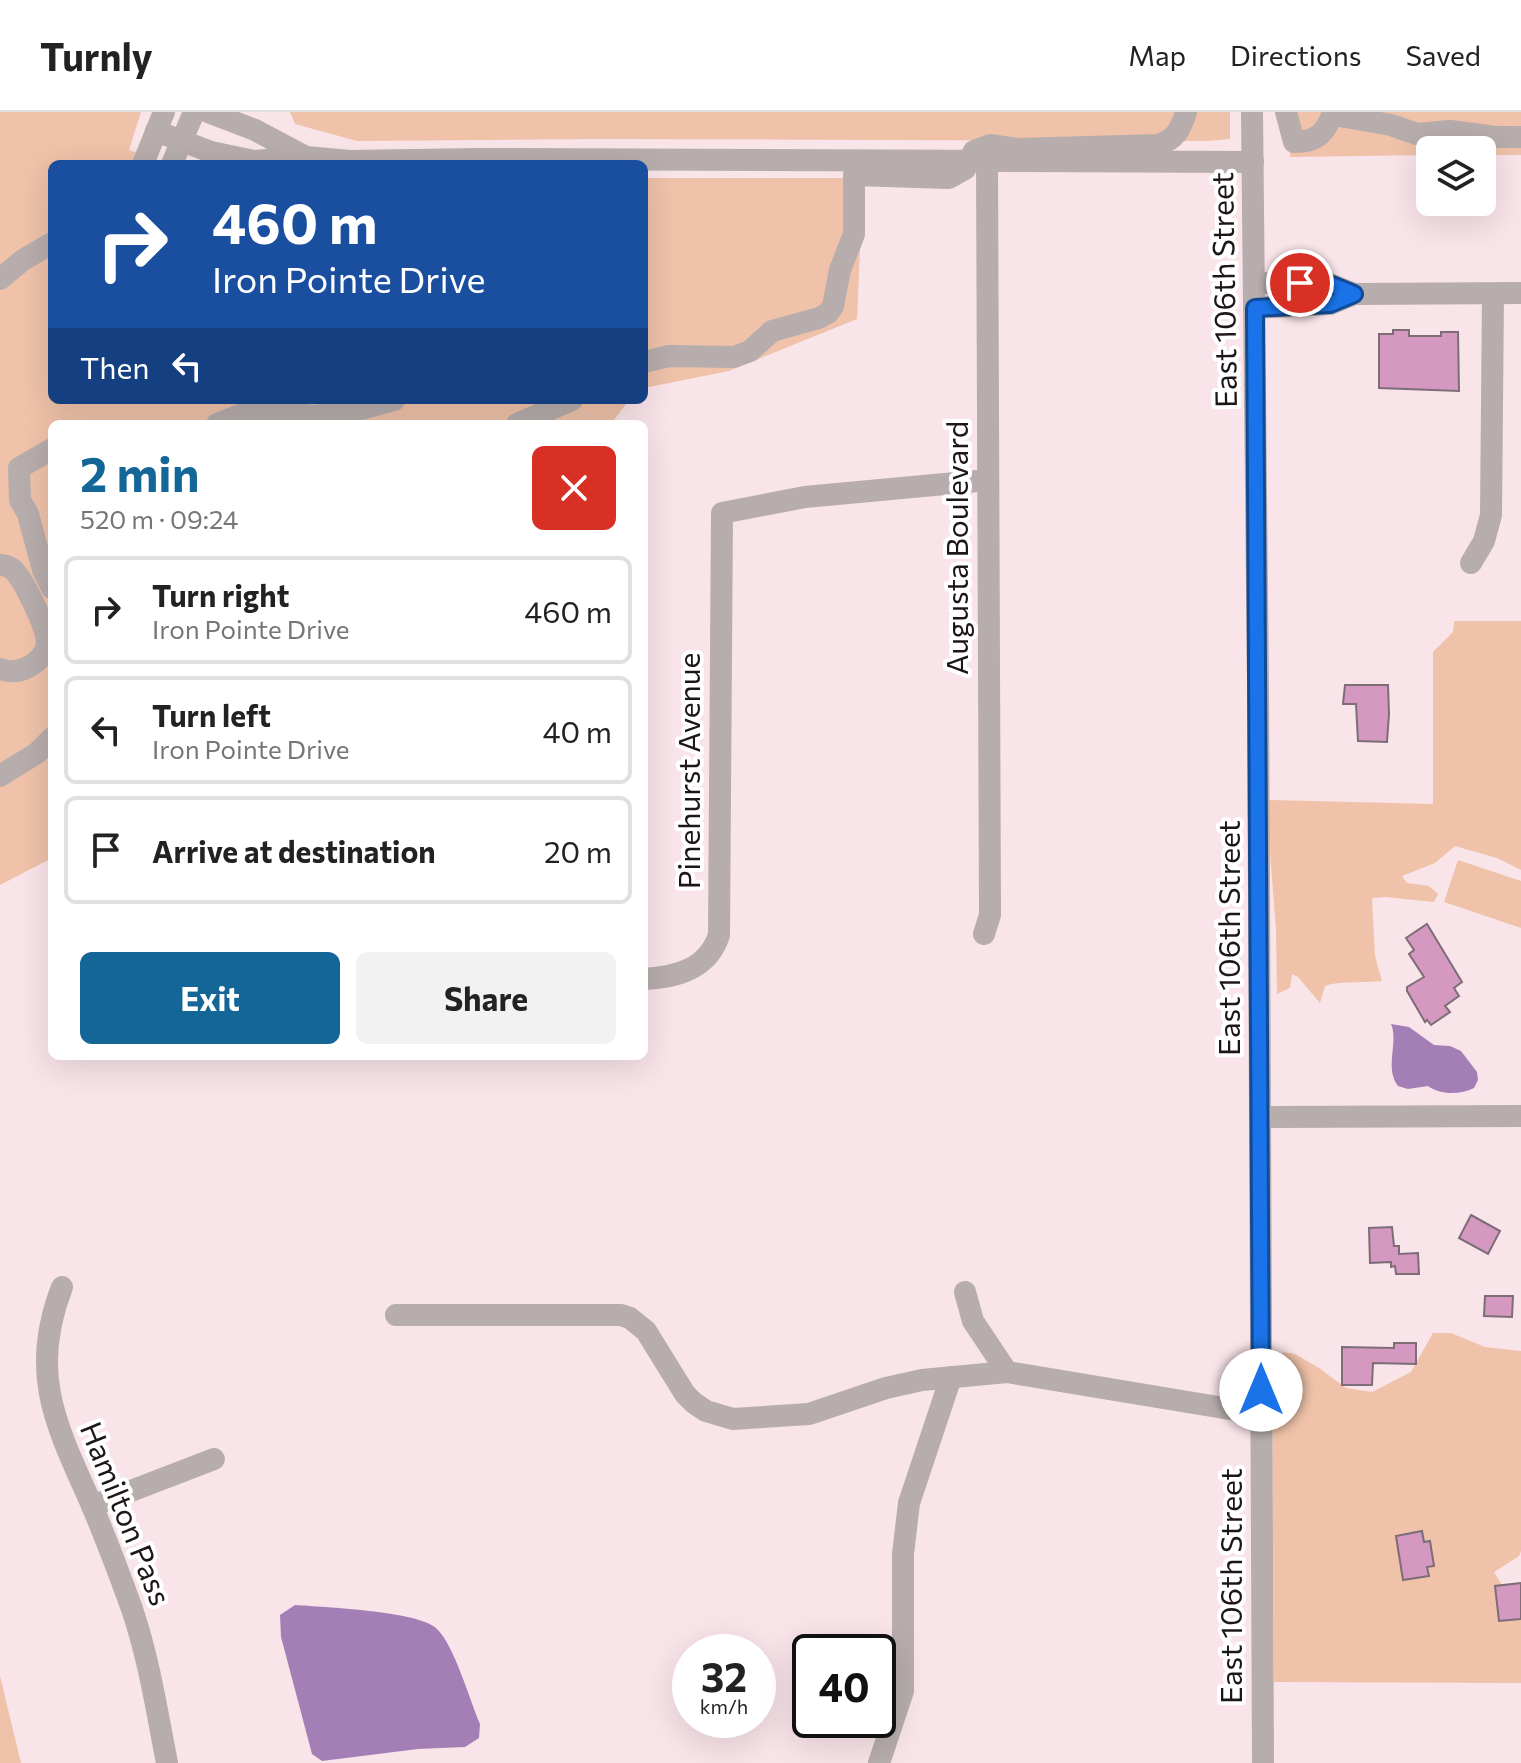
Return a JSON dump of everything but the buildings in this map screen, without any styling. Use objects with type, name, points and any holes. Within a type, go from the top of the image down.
[{"type":"street","points":[[174,160],[194,112]]},
{"type":"street","points":[[208,112],[255,130],[306,157]]},
{"type":"street","points":[[978,161],[974,151],[990,145],[1018,149],[1158,145],[1169,142],[1179,132],[1186,112]]},
{"type":"street","name":"East 106th Street","points":[[1252,112],[1263,1763]]},
{"type":"street","points":[[1286,112],[1294,142],[1307,142],[1319,137],[1329,125],[1334,112],[1417,134],[1450,131],[1521,137]]},
{"type":"street","points":[[145,160],[160,121],[183,141],[211,152],[249,160]]},
{"type":"street","points":[[267,160],[306,157],[338,160]]},
{"type":"street","points":[[414,160],[1253,162]]},
{"type":"street","points":[[648,361],[669,356],[734,357],[750,351],[772,331],[828,313],[833,306],[840,270],[854,234],[854,175],[949,178],[978,161]]},
{"type":"street","name":"Augusta Boulevard","points":[[978,161],[988,480],[990,915],[984,934]]},
{"type":"street","points":[[0,279],[48,245]]},
{"type":"street","points":[[1255,283],[1327,283],[1354,294],[1521,293]]},
{"type":"street","points":[[1255,308],[1330,304],[1354,294]]},
{"type":"street","points":[[1471,563],[1484,541],[1491,515],[1493,294]]},
{"type":"street","points":[[227,420],[253,410],[314,416],[351,412],[380,404]]},
{"type":"street","points":[[525,420],[557,404]]},
{"type":"street","points":[[48,451],[19,468],[18,481],[20,500],[28,514],[48,580]]},
{"type":"street","name":"Pinehurst Avenue","points":[[648,979],[673,976],[697,966],[710,956],[719,935],[722,513],[805,497],[988,480]]},
{"type":"street","points":[[0,565],[10,567],[17,573],[47,622],[47,642],[42,657],[20,671],[0,669]]},
{"type":"street","points":[[0,776],[37,753],[48,742]]},
{"type":"street","points":[[1261,1117],[1521,1116]]},
{"type":"street","name":"Hamilton Pass","points":[[62,1287],[51,1316],[45,1353],[55,1421],[92,1506],[140,1633],[167,1763]]},
{"type":"street","points":[[965,1292],[973,1321],[1007,1372]]},
{"type":"street","points":[[396,1315],[621,1315],[646,1331],[685,1394],[694,1403],[706,1411],[733,1419],[809,1414],[886,1388],[1007,1372],[1260,1414]]},
{"type":"street","points":[[879,1763],[903,1691],[903,1554],[909,1503],[951,1377]]},
{"type":"street","points":[[92,1506],[214,1459]]},
{"type":"shaded area","points":[[0,112],[141,112],[129,150],[158,160],[48,160],[48,404],[626,404],[614,420],[48,420],[48,860],[0,885]]},
{"type":"shaded area","points":[[290,112],[1230,112],[1230,139],[357,141],[295,124]]},
{"type":"shaded area","points":[[1290,112],[1521,112],[1521,155],[1496,155],[1496,136],[1416,136],[1416,155],[1290,157]]},
{"type":"shaded area","points":[[648,178],[863,178],[857,319],[729,371],[648,387]]},
{"type":"shaded area","points":[[1454,621],[1521,621],[1521,870],[1497,858],[1455,846],[1435,863],[1402,876],[1407,883],[1429,886],[1438,894],[1434,902],[1372,898],[1375,956],[1382,981],[1325,986],[1320,1003],[1292,974],[1290,988],[1277,994],[1276,930],[1266,800],[1433,804],[1433,652],[1453,632]]},
{"type":"shaded area","points":[[1458,860],[1521,881],[1521,928],[1444,902]]},
{"type":"shaded area","points":[[1391,1024],[1409,1027],[1434,1045],[1450,1046],[1461,1051],[1477,1072],[1478,1080],[1474,1088],[1450,1093],[1428,1086],[1408,1089],[1398,1086],[1392,1071],[1394,1039]]},
{"type":"shaded area","points":[[1433,1333],[1451,1333],[1485,1347],[1521,1351],[1521,1551],[1519,1556],[1494,1572],[1521,1615],[1521,1683],[1274,1682],[1272,1361],[1284,1352],[1295,1354],[1346,1388],[1372,1392],[1411,1372]]},
{"type":"shaded area","points":[[295,1605],[390,1614],[426,1622],[436,1628],[461,1673],[480,1724],[479,1738],[465,1747],[418,1749],[322,1761],[312,1754],[281,1637],[280,1615]]},
{"type":"shaded area","points":[[0,1676],[21,1763],[0,1763]]},
{"type":"route","points":[[1261,1390],[1255,308],[1330,304],[1354,294],[1327,283],[1300,283]]}]
